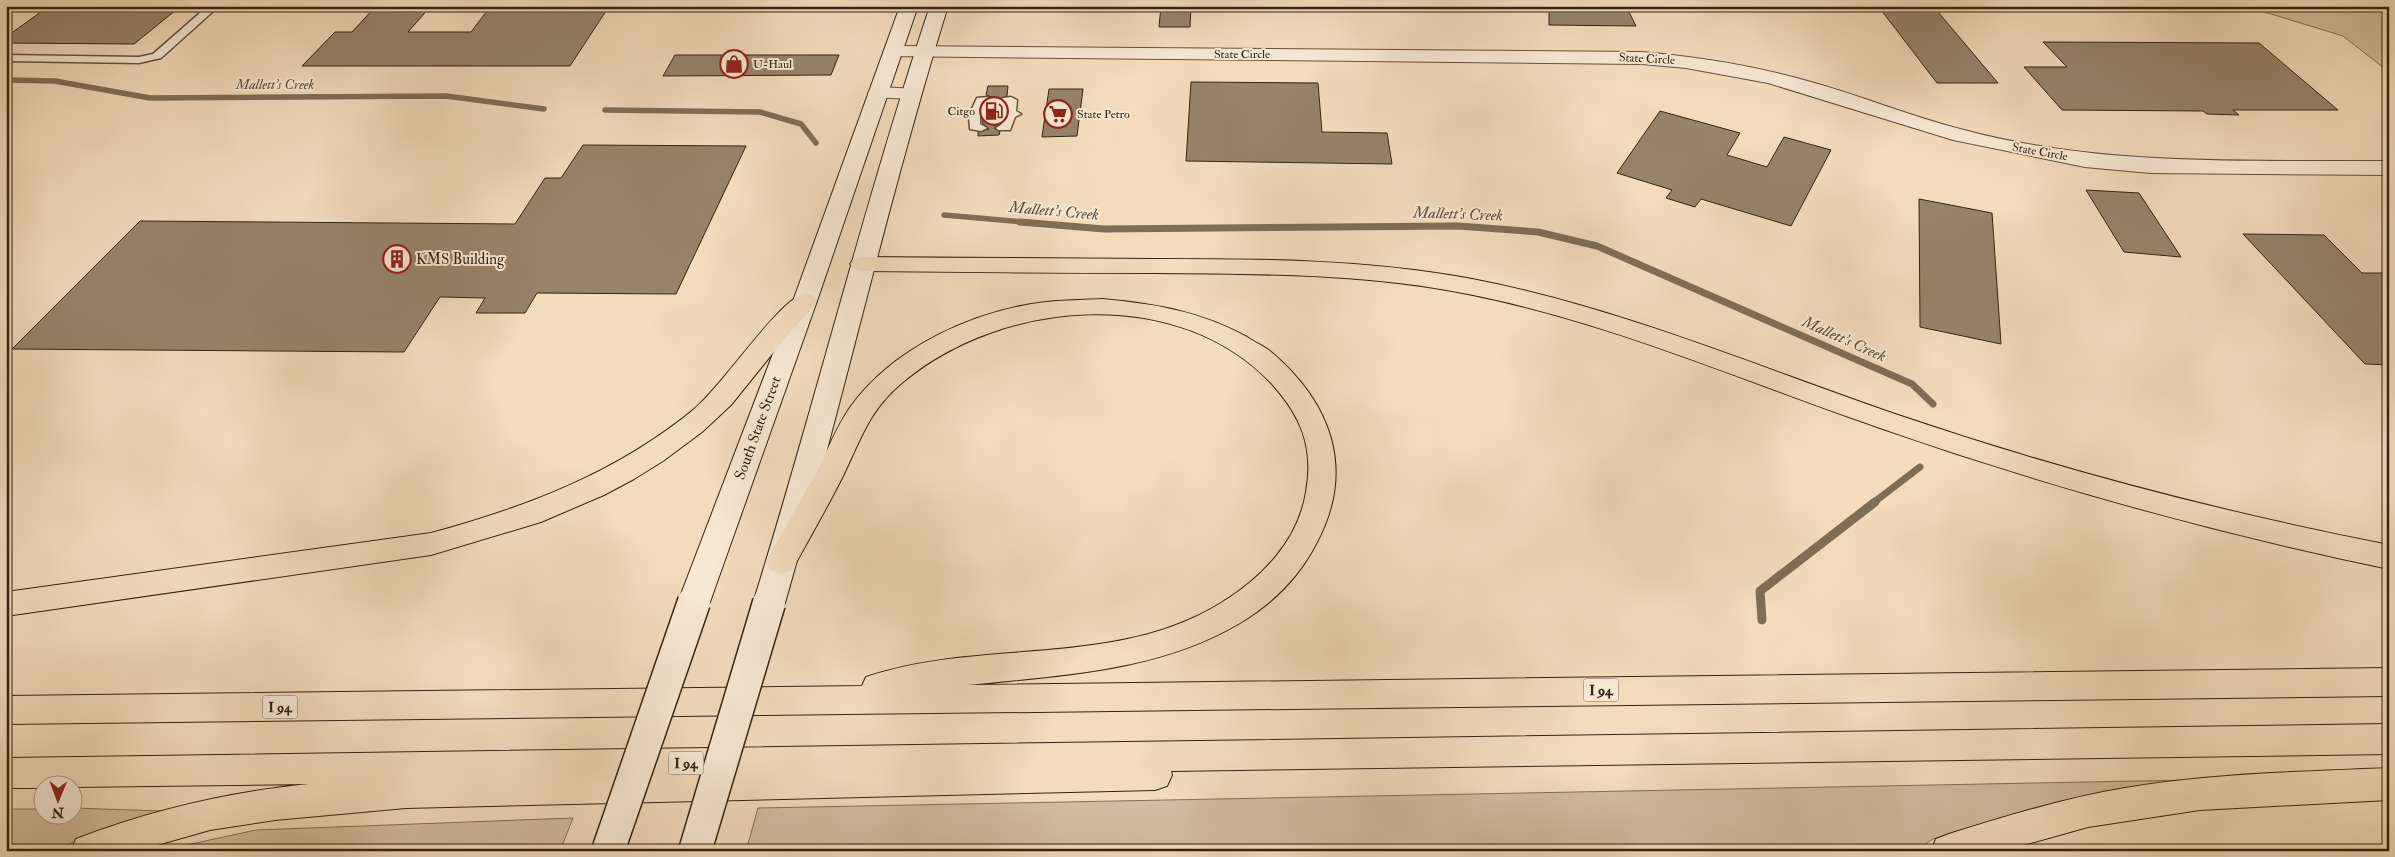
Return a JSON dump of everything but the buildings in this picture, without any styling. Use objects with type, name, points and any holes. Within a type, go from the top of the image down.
[{"type":"highway","points":[[862,264],[1324,268],[1404,276],[1470,287],[1568,311],[1668,343],[2008,463],[2128,498],[2246,528],[2389,557]]},
{"type":"highway","points":[[6,604],[432,544],[493,528],[559,505],[609,480],[661,450],[693,424],[722,399],[768,341],[805,301]]},
{"type":"highway","points":[[781,562],[829,475],[848,433],[867,404],[894,376],[921,356],[957,336],[1001,319],[1051,310],[1110,306],[1157,312],[1196,322],[1236,340],[1266,362],[1290,384],[1310,413],[1323,452],[1322,494],[1311,526],[1290,562],[1252,599],[1214,623],[1163,643],[1078,662],[938,674],[813,700]]},
{"type":"highway","name":"I 94","points":[[6,710],[2389,682]]},
{"type":"highway","name":"I 94","points":[[6,773],[1498,750],[2389,739]]},
{"type":"highway","points":[[89,851],[146,831],[239,808],[370,794],[1323,771],[1498,750]]},
{"type":"highway","points":[[1950,851],[2013,830],[2088,811],[2163,798],[2257,789],[2389,784]]},
{"type":"main road","name":"South State Street","points":[[608,851],[694,602],[805,301],[909,6]]},
{"type":"main road","points":[[695,851],[808,472],[862,264],[911,92],[939,6]]},
{"type":"main road","name":"State Circle","points":[[893,52],[1642,58],[1686,62],[1769,77],[1804,86],[1960,136],[2085,160],[2158,166],[2389,168]]},
{"type":"main road","points":[[878,93],[911,92]]},
{"type":"main road","points":[[805,301],[823,282],[843,269],[862,264]]},
{"type":"lane","points":[[6,58],[139,60],[157,56],[214,6]]},
{"type":"lane","points":[[981,128],[974,128],[976,114],[981,100],[988,100]]},
{"type":"lane","points":[[1002,128],[1006,128],[1010,114],[1011,100],[1007,100]]},
{"type":"shaded area","points":[[2220,6],[2389,6],[2389,72],[2343,36],[2258,10]]},
{"type":"shaded area","points":[[2189,780],[2003,817],[1933,839],[1915,851],[746,851],[758,808]]},
{"type":"shaded area","points":[[82,808],[162,811],[118,824],[52,851],[6,851],[6,809],[32,809],[32,824],[82,824]]},
{"type":"shaded area","points":[[573,818],[560,851],[159,851],[256,830]]},
{"type":"waterway","name":"Mallett's Creek","points":[[6,80],[55,81],[150,98],[446,96],[544,109]]},
{"type":"waterway","name":"Mallett's Creek","points":[[605,110],[760,112],[801,124],[816,143]]},
{"type":"waterway","name":"Mallett's Creek","points":[[944,215],[1034,223]]},
{"type":"waterway","name":"Mallett's Creek","points":[[1020,222],[1104,229],[1458,226],[1538,232],[1597,246],[1912,384],[1933,404]]},
{"type":"waterway","name":"Mallett's Creek","points":[[1873,503],[1920,467]]},
{"type":"waterway","name":"Mallett's Creek","points":[[1762,620],[1760,591],[1875,502]]},
{"type":"place","name":"U-Haul","points":[[734,64]]},
{"type":"place","name":"Citgo","points":[[994,111]]},
{"type":"place","name":"State Petro","points":[[1058,114]]},
{"type":"place","name":"KMS Building","points":[[397,259]]}]
